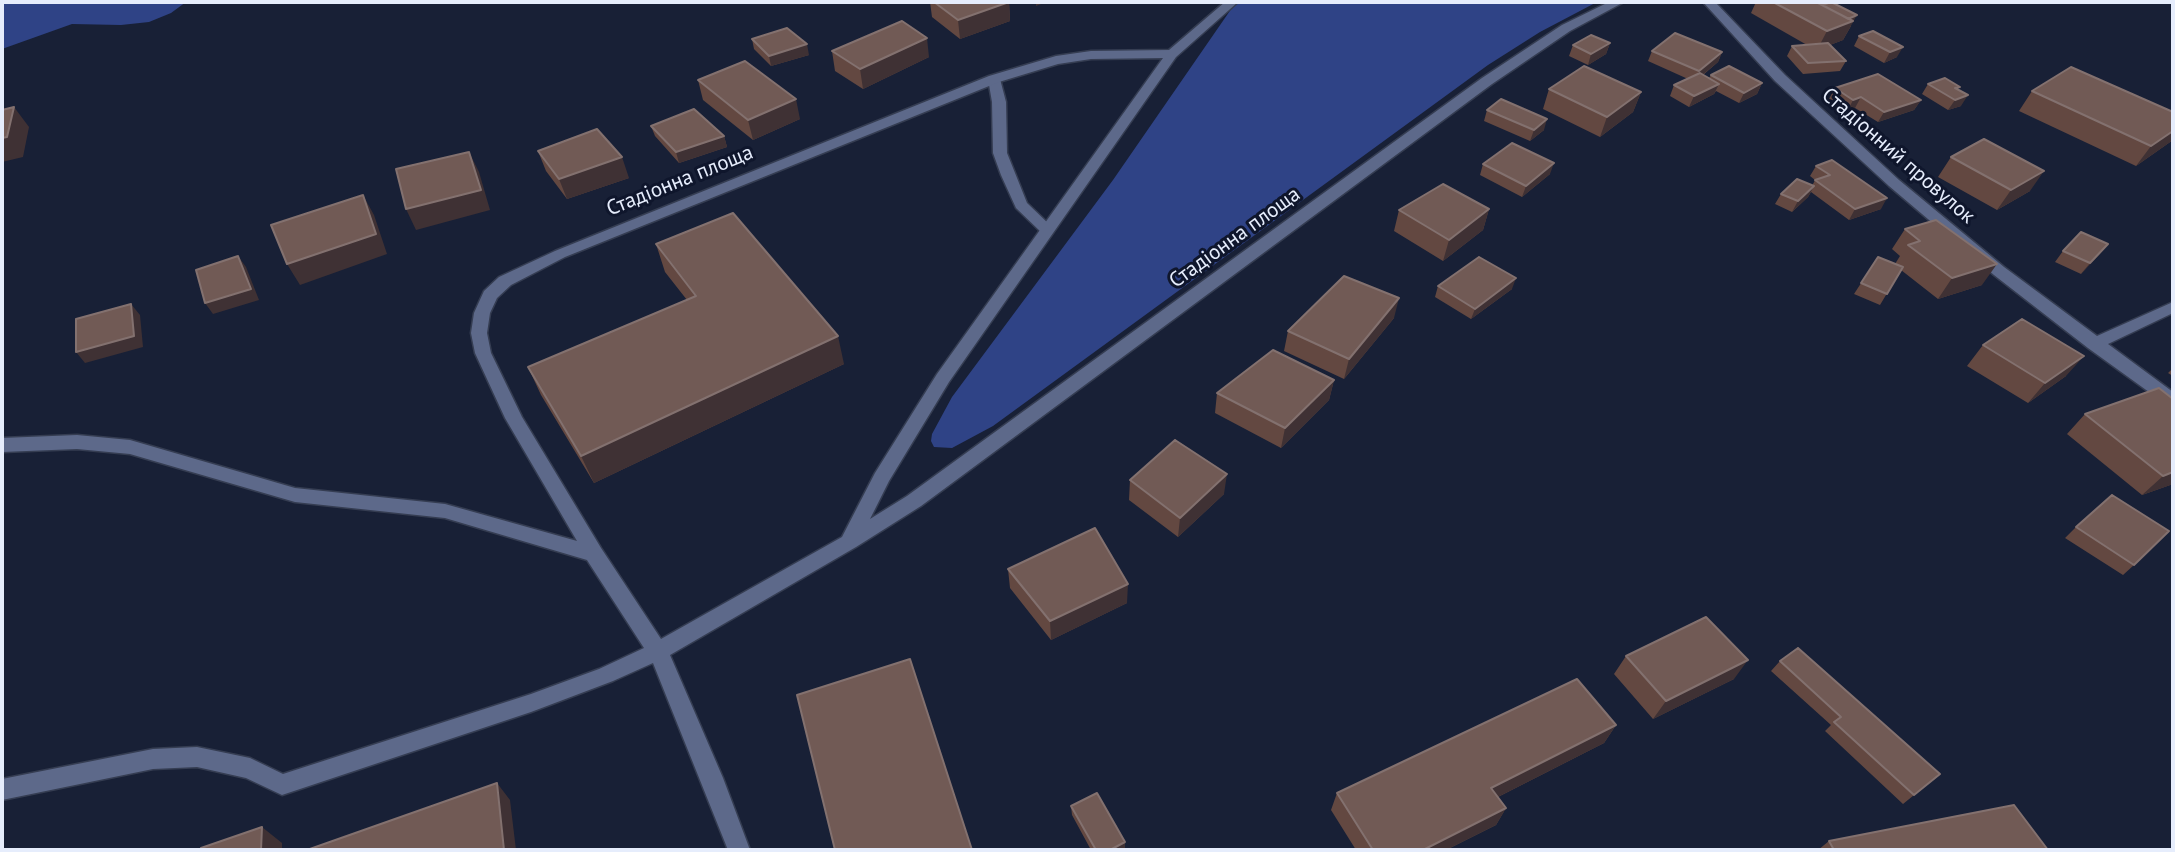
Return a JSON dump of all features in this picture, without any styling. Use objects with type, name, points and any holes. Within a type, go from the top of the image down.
[{"type":"street","points":[[849,542],[881,478],[943,378],[1047,230],[1172,54],[1232,2]]},
{"type":"street","name":"Стадіонна площа","points":[[1172,54],[1091,55],[1056,60],[994,79],[560,254],[514,276],[490,295],[482,313],[479,333],[483,353],[514,418],[594,554],[658,651],[849,542],[914,501],[1487,81],[1566,29],[1618,2]]},
{"type":"street","name":"Стадіонний провулок","points":[[1709,2],[1780,78],[1884,175],[1999,271],[2173,401]]},
{"type":"street","points":[[994,79],[999,102],[998,133],[1004,164],[1021,205],[1047,230]]},
{"type":"street","points":[[2094,344],[2173,307]]},
{"type":"street","points":[[2,445],[77,442],[130,447],[295,495],[445,511],[594,554]]},
{"type":"street","points":[[2,790],[153,759],[198,757],[250,768],[282,785],[531,703],[606,675],[658,651],[712,778],[739,850]]},
{"type":"shaded area","points":[[2,2],[186,2],[171,13],[149,22],[121,25],[72,24],[2,49]]},
{"type":"shaded area","points":[[1236,2],[1597,2],[1540,32],[1488,65],[993,426],[952,448],[934,447],[932,434],[952,397],[1113,180]]},
{"type":"building","points":[[934,2],[1009,2],[958,20]]},
{"type":"building","points":[[1773,2],[1816,2],[1853,21],[1827,31]]},
{"type":"building","points":[[1831,2],[1857,15],[1848,19],[1823,5]]},
{"type":"building","points":[[902,21],[927,38],[860,69],[832,51]]},
{"type":"building","points":[[787,28],[807,44],[769,56],[752,39]]},
{"type":"building","points":[[1873,31],[1903,47],[1890,52],[1859,36]]},
{"type":"building","points":[[1675,33],[1722,52],[1699,71],[1652,51]]},
{"type":"building","points":[[1591,35],[1610,43],[1591,54],[1573,45]]},
{"type":"building","points":[[1828,43],[1846,61],[1808,63],[1792,46]]},
{"type":"building","points":[[745,61],[796,99],[748,120],[698,80]]},
{"type":"building","points":[[1584,66],[1641,92],[1607,117],[1549,89]]},
{"type":"building","points":[[1729,66],[1762,83],[1744,93],[1711,75]]},
{"type":"building","points":[[2071,67],[2173,112],[2173,131],[2151,146],[2032,91]]},
{"type":"building","points":[[1700,73],[1719,84],[1694,96],[1674,85]]},
{"type":"building","points":[[1878,74],[1921,100],[1884,112],[1861,97],[1853,100],[1835,88]]},
{"type":"building","points":[[1945,78],[1968,95],[1955,100],[1928,84]]},
{"type":"building","points":[[1501,99],[1547,119],[1534,130],[1487,110]]},
{"type":"building","points":[[14,107],[7,137],[2,138],[2,110]]},
{"type":"building","points":[[694,109],[724,136],[676,152],[651,126]]},
{"type":"building","points":[[597,129],[622,157],[559,179],[538,151]]},
{"type":"building","points":[[1984,139],[2044,171],[2011,190],[1951,157]]},
{"type":"building","points":[[1512,143],[1554,163],[1526,186],[1483,164]]},
{"type":"building","points":[[469,152],[481,190],[406,209],[396,169]]},
{"type":"building","points":[[1832,160],[1887,198],[1855,209],[1815,180],[1830,175],[1816,166]]},
{"type":"building","points":[[1797,179],[1814,186],[1798,201],[1781,194]]},
{"type":"building","points":[[1443,184],[1489,209],[1449,240],[1399,210]]},
{"type":"building","points":[[363,195],[376,234],[287,264],[271,225]]},
{"type":"building","points":[[733,213],[838,336],[581,456],[528,367],[696,296],[656,244]]},
{"type":"building","points":[[1936,220],[1997,264],[1952,278],[1908,245],[1920,241],[1905,229]]},
{"type":"building","points":[[2081,232],[2108,244],[2090,263],[2063,251]]},
{"type":"building","points":[[238,256],[251,289],[205,303],[196,270]]},
{"type":"building","points":[[1479,257],[1516,278],[1475,309],[1438,286]]},
{"type":"building","points":[[1878,257],[1903,267],[1887,294],[1861,283]]},
{"type":"building","points":[[1344,276],[1399,298],[1349,359],[1288,331]]},
{"type":"building","points":[[131,304],[134,336],[76,352],[76,319]]},
{"type":"building","points":[[2022,319],[2084,356],[2045,383],[1983,345]]},
{"type":"building","points":[[1273,350],[1334,380],[1285,428],[1217,393]]},
{"type":"building","points":[[2159,388],[2173,399],[2173,472],[2163,476],[2085,414]]},
{"type":"building","points":[[1175,440],[1227,474],[1180,518],[1130,480]]},
{"type":"building","points":[[2112,495],[2169,531],[2134,565],[2076,527]]},
{"type":"building","points":[[1095,528],[1128,584],[1050,621],[1008,569]]},
{"type":"building","points":[[1706,617],[1748,660],[1666,701],[1626,656]]},
{"type":"building","points":[[1798,648],[1940,774],[1914,795],[1834,722],[1841,717],[1780,661]]},
{"type":"building","points":[[910,659],[972,850],[835,850],[797,695]]},
{"type":"building","points":[[1577,679],[1616,725],[1491,788],[1506,808],[1423,850],[1373,850],[1337,793]]},
{"type":"building","points":[[497,783],[504,850],[307,850]]},
{"type":"building","points":[[1097,793],[1125,842],[1110,850],[1096,850],[1071,806]]},
{"type":"building","points":[[2014,805],[2048,850],[1834,850],[1829,841]]},
{"type":"building","points":[[262,827],[261,850],[201,850],[201,848]]}]
